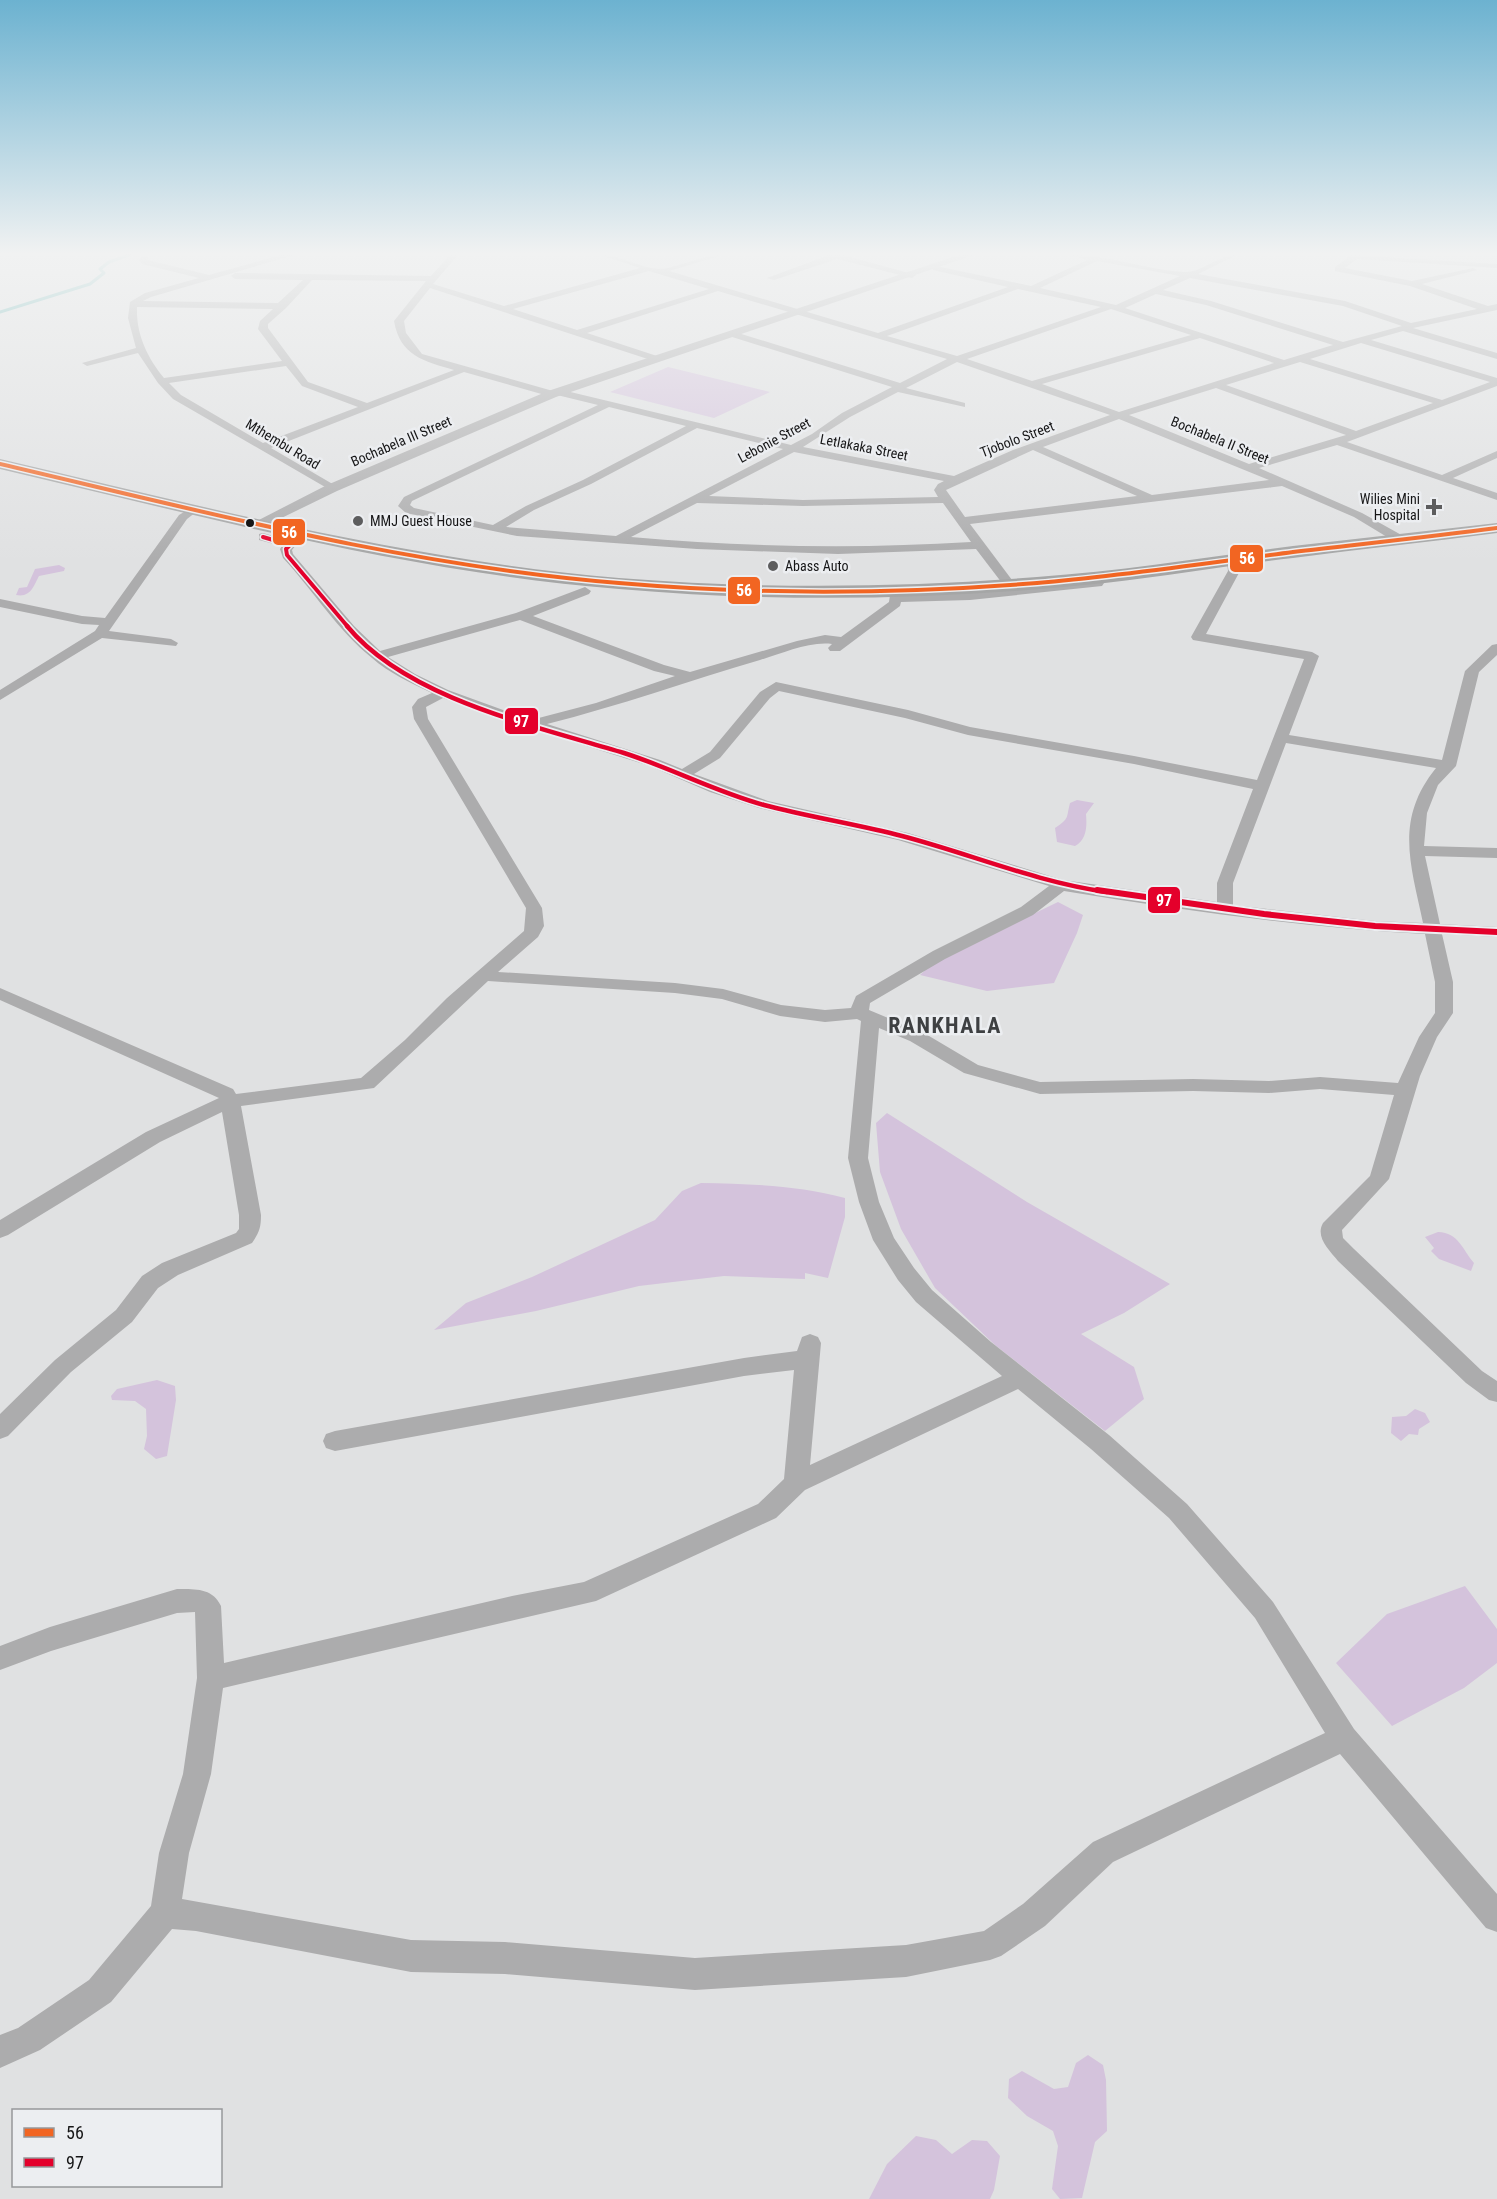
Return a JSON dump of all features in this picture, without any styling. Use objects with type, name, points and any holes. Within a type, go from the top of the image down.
[{"type":"main road","points":[[0,464],[194,509],[287,538],[432,562],[552,577],[645,585],[816,591],[894,590],[1009,584],[1102,577],[1497,528]]},
{"type":"street","points":[[87,363],[109,358]]},
{"type":"street","name":"Mthembu Road","points":[[144,358],[161,381],[177,397],[332,488]]},
{"type":"street","points":[[285,358],[305,384],[366,406]]},
{"type":"street","name":"Letlakaka Street","points":[[425,358],[555,393],[792,448],[954,480]]},
{"type":"street","points":[[653,358],[657,359]]},
{"type":"street","name":"Bochabela III Street","points":[[260,531],[332,488],[555,393],[661,358]]},
{"type":"street","points":[[806,358],[961,405]]},
{"type":"street","name":"Bochabela II Street","points":[[954,358],[1119,415],[1283,482],[1374,523],[1401,531],[1440,535]]},
{"type":"street","name":"Lebonie Street","points":[[618,539],[792,448],[898,387],[943,364],[963,358]]},
{"type":"street","points":[[1031,384],[1123,358]]},
{"type":"street","points":[[1268,358],[1284,363]]},
{"type":"street","points":[[1298,358],[1442,403]]},
{"type":"street","name":"Tjobolo Street","points":[[954,480],[1119,415],[1298,358]]},
{"type":"street","points":[[1419,358],[1497,382]]},
{"type":"street","points":[[161,381],[288,363]]},
{"type":"street","points":[[263,447],[464,369]]},
{"type":"street","points":[[1248,468],[1336,442],[1497,382]]},
{"type":"street","points":[[1217,385],[1356,435]]},
{"type":"street","points":[[607,404],[408,499],[404,506],[410,511],[516,532],[653,543],[834,551],[903,551],[980,545]]},
{"type":"street","points":[[496,528],[530,508],[587,482],[695,425]]},
{"type":"street","points":[[1336,442],[1497,497]]},
{"type":"street","points":[[1034,447],[1152,499]]},
{"type":"street","points":[[1444,478],[1497,454]]},
{"type":"street","points":[[954,480],[942,486],[940,490],[1009,584]]},
{"type":"street","points":[[963,521],[1283,482]]},
{"type":"street","points":[[693,499],[803,503],[946,500]]},
{"type":"street","points":[[0,696],[100,634],[183,517],[194,509]]},
{"type":"street","points":[[1362,545],[1377,534],[1374,523]]},
{"type":"street","name":"Bochabela II Street","points":[[1374,523],[1401,540]]},
{"type":"street","points":[[287,538],[290,545],[286,549],[286,555],[306,575],[349,629],[377,656],[410,677],[443,693],[531,724],[655,763],[715,789],[764,805],[902,836],[1061,885],[1375,926],[1497,932]]},
{"type":"street","points":[[1225,908],[1225,883],[1283,738],[1312,656],[1198,637],[1234,571],[1233,561]]},
{"type":"street","points":[[831,652],[895,603],[895,598],[970,596],[1083,585],[1098,583],[1102,577]]},
{"type":"street","points":[[377,656],[521,616],[585,591]]},
{"type":"street","points":[[0,603],[82,620],[110,622]]},
{"type":"street","points":[[521,616],[659,668],[690,676]]},
{"type":"street","points":[[100,634],[171,644]]},
{"type":"street","points":[[531,724],[601,706],[690,676],[825,639],[844,642]]},
{"type":"street","points":[[1497,648],[1472,671],[1448,766],[1431,784],[1419,813],[1416,852],[1444,982],[1444,1013],[1428,1036],[1405,1090],[1379,1179],[1331,1228],[1333,1240],[1474,1377],[1497,1393]]},
{"type":"street","points":[[684,775],[715,755],[765,695],[776,686],[908,714],[968,731],[1134,760],[1262,786]]},
{"type":"street","points":[[0,1230],[153,1137],[230,1101],[367,1084],[412,1044],[453,1002],[532,933],[536,915],[534,908],[421,719],[419,707],[423,702],[443,693]]},
{"type":"street","points":[[1283,738],[1448,766]]},
{"type":"street","points":[[1416,852],[1497,853]]},
{"type":"street","points":[[1061,885],[1027,911],[939,955],[862,1000],[865,1015],[858,1158],[869,1202],[884,1240],[906,1274],[924,1296],[983,1348],[1100,1442],[1178,1511],[1264,1610],[1344,1738],[1497,1917]]},
{"type":"street","points":[[484,975],[675,988],[723,994],[780,1010],[825,1016],[865,1015],[917,1037],[971,1069],[1040,1088],[1193,1085],[1269,1087],[1320,1083],[1405,1090]]},
{"type":"street","points":[[0,993],[226,1093],[230,1101],[239,1163],[250,1215],[250,1230],[244,1238],[170,1269],[150,1282],[124,1316],[63,1366],[0,1429]]},
{"type":"street","points":[[335,1441],[744,1367],[808,1351],[796,1483]]},
{"type":"street","points":[[211,1678],[512,1608],[587,1593],[767,1511],[796,1483],[1020,1378]]},
{"type":"street","points":[[0,1658],[50,1639],[177,1601],[198,1600],[208,1606],[211,1678],[197,1774],[174,1853],[165,1913],[100,1991],[29,2038],[0,2052]]},
{"type":"street","points":[[165,1913],[196,1916],[411,1956],[505,1958],[694,1974],[906,1961],[990,1945],[1034,1915],[1103,1852],[1344,1738]]},
{"type":"shaded area","points":[[668,367],[770,392],[714,418],[610,392]]},
{"type":"shaded area","points":[[59,565],[65,568],[64,571],[39,576],[29,593],[16,595],[19,588],[27,587],[35,569]]},
{"type":"shaded area","points":[[1077,800],[1094,803],[1086,814],[1084,836],[1075,846],[1057,842],[1055,828],[1065,820],[1070,803]]},
{"type":"shaded area","points":[[1058,902],[1083,915],[1054,983],[987,991],[920,975],[935,961]]},
{"type":"shaded area","points":[[887,1113],[1027,1202],[1170,1284],[1124,1313],[1081,1334],[1134,1367],[1144,1399],[1105,1431],[995,1345],[935,1288],[901,1229],[880,1172],[876,1123]]},
{"type":"shaded area","points":[[701,1183],[791,1188],[845,1198],[845,1217],[828,1278],[805,1273],[805,1279],[724,1276],[639,1286],[536,1311],[434,1330],[466,1303],[532,1277],[655,1220],[682,1191]]},
{"type":"shaded area","points":[[1438,1232],[1451,1235],[1459,1243],[1474,1263],[1471,1271],[1439,1259],[1431,1251],[1434,1248],[1425,1237]]},
{"type":"shaded area","points":[[157,1380],[175,1386],[176,1400],[167,1456],[156,1459],[144,1449],[147,1436],[146,1409],[135,1401],[112,1400],[111,1396],[117,1389]]},
{"type":"shaded area","points":[[1415,1409],[1425,1413],[1430,1422],[1419,1429],[1418,1435],[1409,1434],[1401,1441],[1391,1433],[1392,1417],[1406,1416]]},
{"type":"shaded area","points":[[1465,1586],[1497,1629],[1497,1663],[1464,1688],[1392,1726],[1336,1663],[1387,1614]]},
{"type":"shaded area","points":[[1088,2055],[1103,2065],[1106,2080],[1107,2131],[1095,2142],[1082,2198],[1060,2199],[1052,2189],[1058,2146],[1053,2131],[1027,2116],[1008,2098],[1009,2079],[1022,2071],[1054,2089],[1068,2087],[1076,2063]]},
{"type":"shaded area","points":[[916,2136],[936,2140],[952,2154],[972,2140],[987,2141],[1000,2156],[994,2190],[990,2199],[869,2199],[887,2164]]},
{"type":"transit line","name":"56","points":[[0,464],[274,529],[412,557],[481,568],[620,584],[758,591],[898,591],[1036,583],[1129,574],[1497,528]]},
{"type":"transit line","name":"97","points":[[263,537],[290,545],[286,549],[287,555],[349,629],[377,656],[410,677],[443,693],[499,714],[655,763],[715,789],[764,805],[902,836],[1061,885],[1264,914],[1375,926],[1497,932]]},
{"type":"place","name":"Wilies Mini Hospital","points":[[1434,507]]},
{"type":"place","name":"MMJ Guest House","points":[[358,521]]},
{"type":"place","name":"Abass Auto","points":[[773,566]]},
{"type":"district","name":"RANKHALA","points":[[945,1025]]}]
